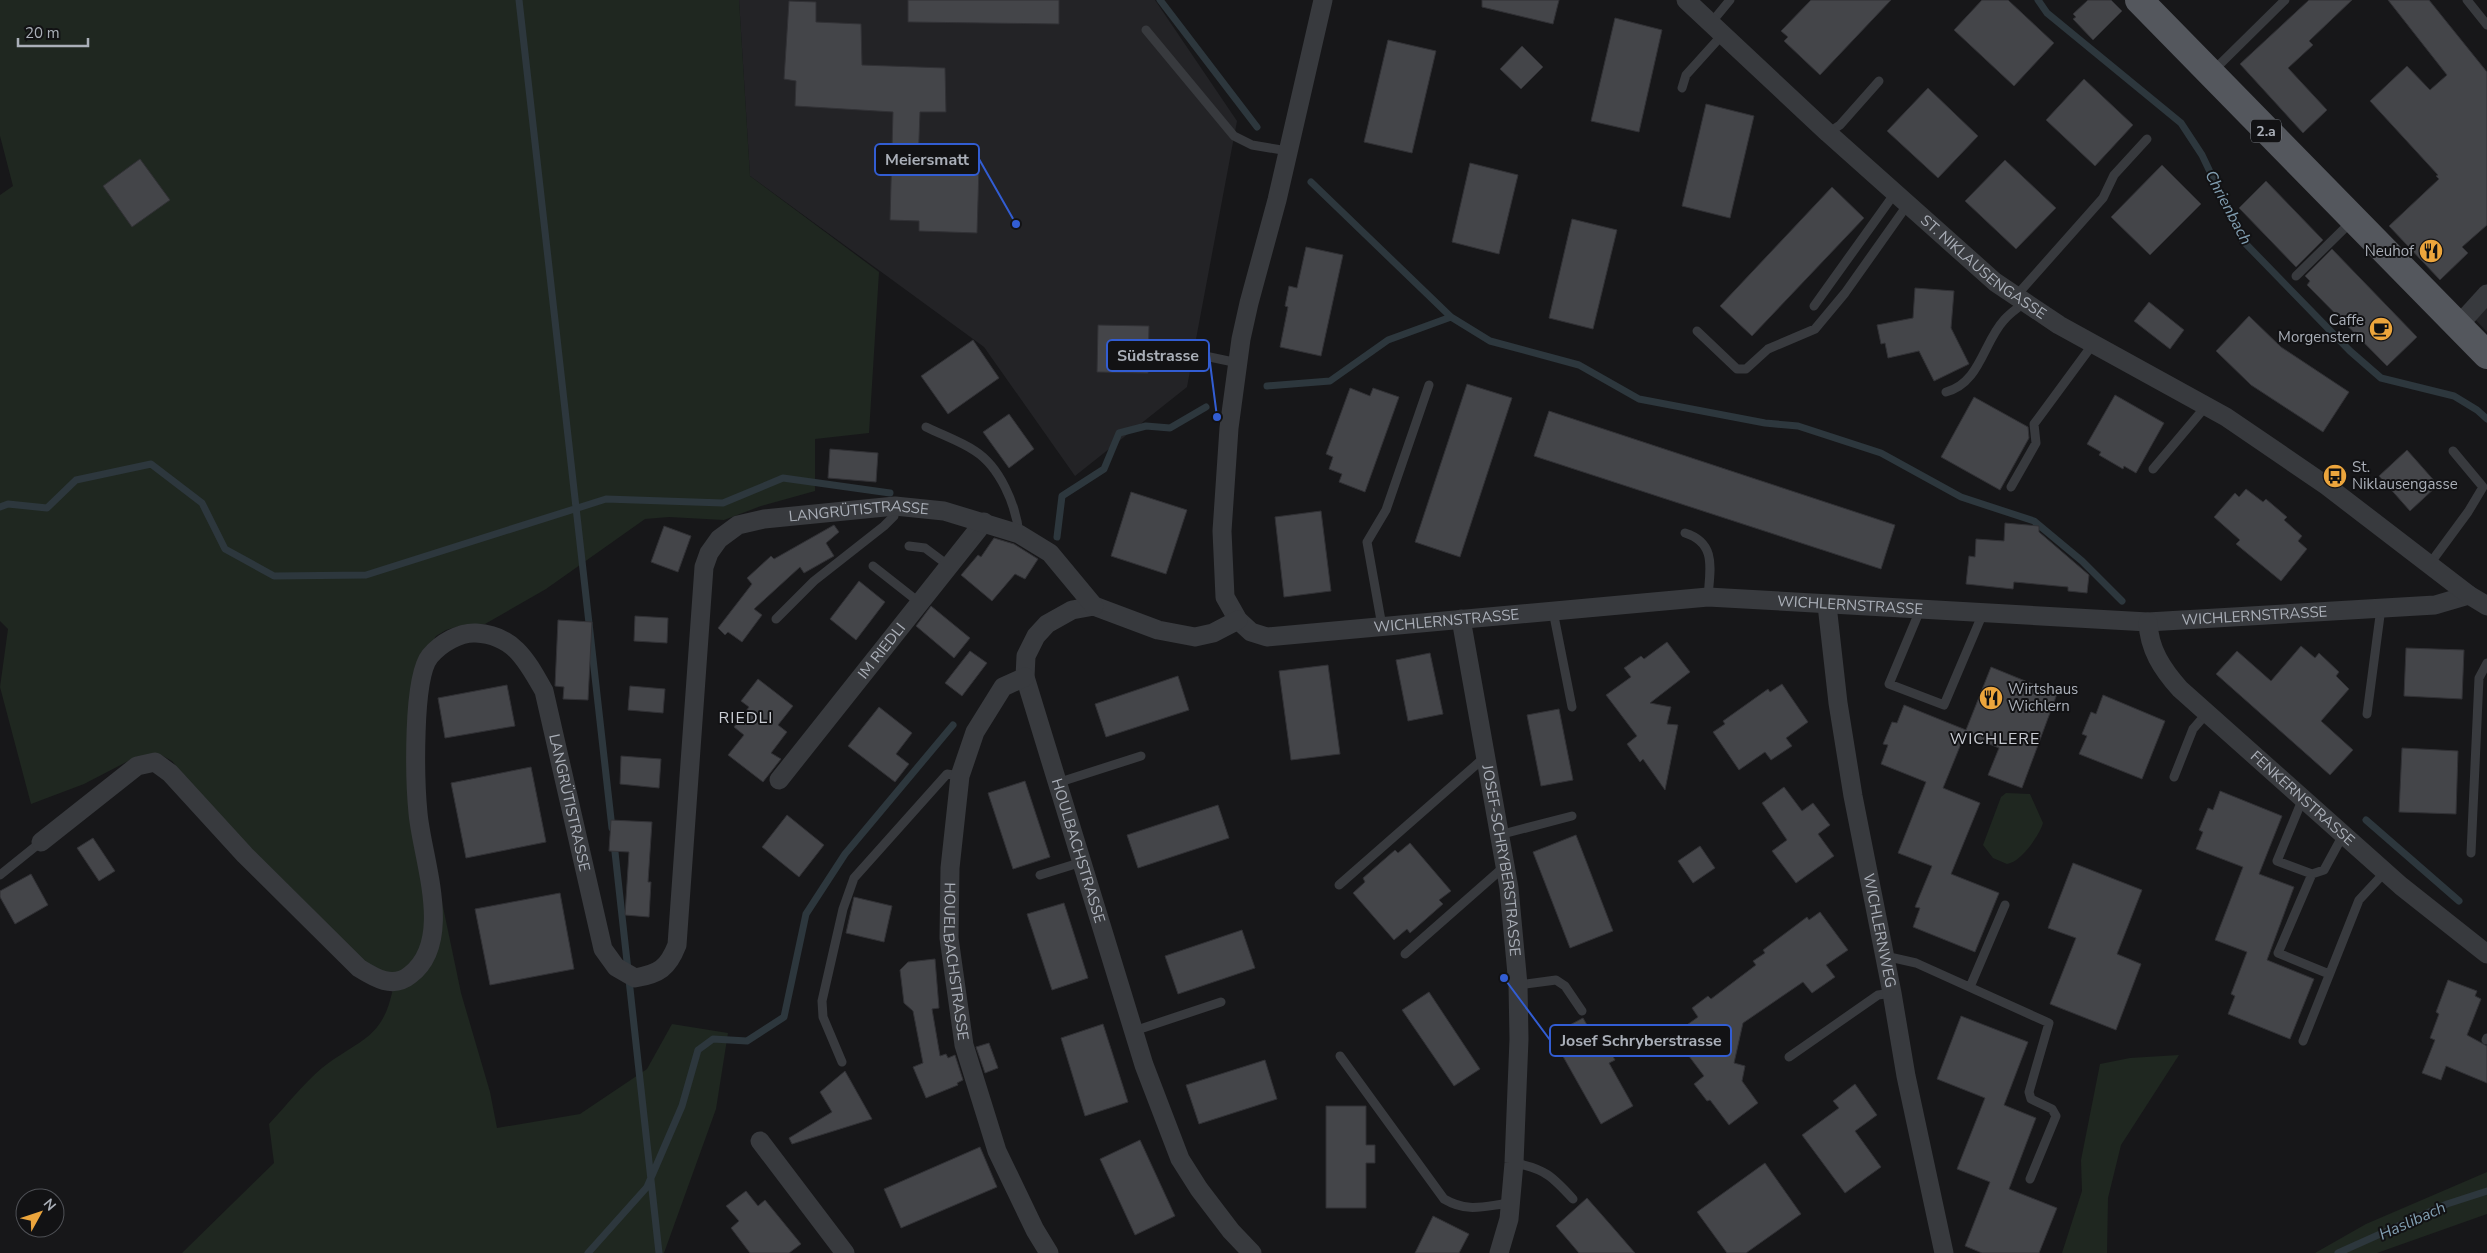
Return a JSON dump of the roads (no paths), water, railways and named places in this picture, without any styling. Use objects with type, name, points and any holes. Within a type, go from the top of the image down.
[{"type":"main road","name":"2.a","points":[[2139,0],[2487,355]]},
{"type":"street","points":[[1094,606],[1158,630],[1195,637],[1213,633],[1238,620],[1225,597],[1222,531],[1228,428],[1249,303],[1288,151],[1323,0]]},
{"type":"street","name":"ST. NIKLAUSENGASSE","points":[[1686,0],[1828,132],[1995,282],[2059,325],[2206,406],[2328,486],[2469,596],[2487,606]]},
{"type":"street","points":[[2458,327],[2487,294]]},
{"type":"street","name":"LANGRÜTISTRASSE","points":[[41,842],[137,766],[155,762],[170,773],[245,855],[359,968],[379,981],[391,982],[405,979],[425,961],[433,933],[431,887],[418,814],[416,727],[421,679],[429,656],[451,639],[468,633],[492,634],[508,643],[526,660],[544,691],[604,949],[616,967],[635,978],[653,976],[670,962],[677,945],[704,567],[709,553],[719,539],[738,525],[764,519],[895,506],[944,511],[1019,534],[1050,553],[1094,606]]},
{"type":"street","name":"IM RIEDLI","points":[[779,780],[984,522]]},
{"type":"street","name":"WICHLERNSTRASSE","points":[[1238,620],[1251,632],[1267,637],[1708,597],[2148,622],[2435,605],[2469,596]]},
{"type":"street","name":"WICHLERNWEG","points":[[1827,605],[1839,712],[1853,796],[1885,956],[1908,1086],[1944,1253]]},
{"type":"street","name":"HOULBACHSTRASSE","points":[[1094,606],[1072,610],[1047,624],[1036,636],[1026,656],[1025,677],[1144,1065],[1180,1159],[1199,1189],[1231,1231],[1252,1253]]},
{"type":"street","name":"JOSEF-SCHRYBERSTRASSE","points":[[1461,619],[1505,866],[1518,985],[1519,1039],[1514,1162],[1509,1219],[1499,1253]]},
{"type":"street","name":"FENKERNSTRASSE","points":[[2148,622],[2149,640],[2167,675],[2385,872],[2487,954]]},
{"type":"street","name":"HOUELBACHSTRASSE","points":[[1025,677],[1003,687],[975,732],[960,776],[950,868],[950,938],[964,1045],[997,1151],[1035,1230],[1049,1253]]},
{"type":"street","points":[[760,1141],[845,1253]]},
{"type":"lane","points":[[1682,88],[1686,75],[1717,29],[1730,0]]},
{"type":"lane","points":[[2210,74],[2284,0]]},
{"type":"lane","points":[[2467,0],[2487,24]]},
{"type":"lane","points":[[1146,30],[1234,136],[1252,145],[1288,151]]},
{"type":"lane","points":[[1828,132],[1840,125],[1879,81]]},
{"type":"lane","points":[[1946,392],[1955,390],[1964,384],[1976,369],[2003,321],[2103,198],[2114,175],[2147,139]]},
{"type":"lane","points":[[1814,306],[1902,198]]},
{"type":"lane","points":[[1697,331],[1737,369],[1746,369],[1768,349],[1815,330],[1845,293],[1902,198]]},
{"type":"lane","points":[[2296,276],[2353,220]]},
{"type":"lane","points":[[2011,487],[2036,442],[2034,424],[2093,344]]},
{"type":"lane","points":[[1176,354],[1206,356],[1238,363]]},
{"type":"lane","points":[[1382,626],[1367,542],[1386,510],[1429,385]]},
{"type":"lane","points":[[2153,469],[2206,406]]},
{"type":"lane","points":[[926,427],[975,451],[989,462],[1017,516],[1019,534]]},
{"type":"lane","points":[[2429,565],[2468,512],[2483,487],[2453,451]]},
{"type":"lane","points":[[776,619],[814,581],[884,526],[894,516],[895,506]]},
{"type":"lane","points":[[1685,533],[1699,537],[1706,546],[1710,558],[1708,597]]},
{"type":"lane","points":[[909,546],[925,548],[949,566]]},
{"type":"lane","points":[[873,566],[920,603]]},
{"type":"lane","points":[[2367,714],[2381,608]]},
{"type":"lane","points":[[1553,610],[1572,707]]},
{"type":"lane","points":[[1920,610],[1889,684],[1944,705],[1983,613]]},
{"type":"lane","points":[[2471,853],[2479,678],[2487,663]]},
{"type":"lane","points":[[2174,778],[2193,729],[2207,713]]},
{"type":"lane","points":[[1057,783],[1141,756]]},
{"type":"lane","points":[[1339,886],[1485,756]]},
{"type":"lane","points":[[842,1062],[823,1017],[822,1000],[843,909],[854,878],[947,774],[960,776]]},
{"type":"lane","points":[[2303,798],[2277,861],[2312,874],[2324,870],[2343,834]]},
{"type":"lane","points":[[1499,835],[1572,816]]},
{"type":"lane","points":[[0,875],[41,842]]},
{"type":"lane","points":[[1040,875],[1082,862]]},
{"type":"lane","points":[[1405,954],[1505,866]]},
{"type":"lane","points":[[2303,1041],[2359,900],[2385,872]]},
{"type":"lane","points":[[2312,874],[2278,953],[2329,974]]},
{"type":"lane","points":[[1970,987],[2005,905]]},
{"type":"lane","points":[[1885,956],[1916,963],[2049,1023],[2029,1092],[2031,1099],[2052,1108],[2056,1116],[2030,1179]]},
{"type":"lane","points":[[1518,985],[1556,980],[1565,986],[1582,1011]]},
{"type":"lane","points":[[1790,1057],[1878,995],[1892,993]]},
{"type":"lane","points":[[1134,1031],[1221,1002]]},
{"type":"lane","points":[[1340,1056],[1444,1199],[1457,1207],[1471,1208],[1510,1203]]},
{"type":"lane","points":[[1514,1162],[1536,1166],[1552,1176],[1573,1199]]},
{"type":"waterway","points":[[519,0],[612,828]]},
{"type":"waterway","points":[[1160,0],[1257,127]]},
{"type":"waterway","name":"Chrienbach","points":[[2038,0],[2047,13],[2181,123],[2202,155],[2243,241],[2350,351],[2381,378],[2454,396],[2477,410],[2487,419]]},
{"type":"waterway","points":[[1311,182],[1451,317],[1490,341],[1579,365],[1639,399],[1765,423],[1798,426],[1881,453],[1961,497],[2034,521],[2082,561],[2122,601]]},
{"type":"waterway","points":[[1267,386],[1330,381],[1388,340],[1451,317]]},
{"type":"waterway","points":[[1057,537],[1062,496],[1104,469],[1119,433],[1146,426],[1170,428],[1206,407]]},
{"type":"waterway","points":[[0,507],[8,504],[47,508],[76,480],[151,464],[202,503],[225,549],[274,576],[366,575],[606,499],[723,503],[783,478],[890,493]]},
{"type":"waterway","points":[[588,1253],[647,1187],[682,1106],[698,1050],[713,1039],[747,1041],[784,1017],[806,914],[845,854],[953,725]]},
{"type":"waterway","points":[[2366,820],[2459,901]]},
{"type":"waterway","points":[[614,843],[659,1253]]},
{"type":"waterway","name":"Haslibach","points":[[2338,1253],[2447,1204],[2487,1191]]},
{"type":"place","name":"Meiersmatt","points":[[1016,224]]},
{"type":"place","name":"Neuhof","points":[[2431,251]]},
{"type":"place","name":"Caffe Morgenstern","points":[[2381,329]]},
{"type":"place","name":"Südstrasse","points":[[1217,417]]},
{"type":"place","name":"St. Niklausengasse","points":[[2335,476]]},
{"type":"place","name":"Wirtshaus Wichlern","points":[[1991,698]]},
{"type":"place","name":"Josef Schryberstrasse","points":[[1504,978]]},
{"type":"district","name":"RIEDLI","points":[[746,717]]},
{"type":"district","name":"WICHLERE","points":[[1995,738]]}]
